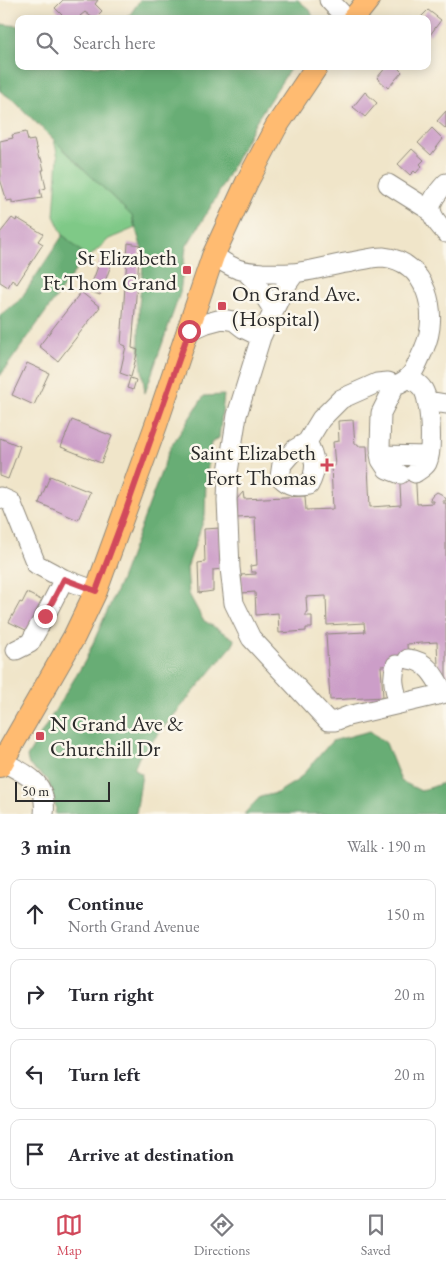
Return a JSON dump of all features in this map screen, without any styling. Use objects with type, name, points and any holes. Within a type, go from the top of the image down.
[{"type":"main road","points":[[356,15],[368,0]]},
{"type":"main road","points":[[0,762],[50,680],[74,637],[96,591],[189,331],[213,256],[246,182],[276,127],[314,70]]},
{"type":"street","points":[[329,0],[344,15]]},
{"type":"street","points":[[446,183],[431,202],[434,220],[446,233]]},
{"type":"street","points":[[388,184],[431,210]]},
{"type":"street","points":[[213,256],[233,268],[246,272],[295,273],[334,264],[382,257],[398,262],[412,270],[424,284],[429,295],[431,326],[429,339],[403,382],[381,413],[380,455],[387,469],[407,473],[427,464],[437,403],[423,389],[403,382],[377,383],[341,399],[321,419],[307,442]]},
{"type":"street","points":[[246,272],[254,280],[274,312]]},
{"type":"street","points":[[295,273],[285,287],[261,337],[237,415],[228,472],[228,555],[234,603],[251,638],[328,721],[335,721],[348,716],[399,704],[445,693],[425,665],[415,659],[402,662],[393,674],[393,686],[399,704]]},
{"type":"street","points":[[189,331],[222,319],[234,321],[261,337]]},
{"type":"street","points":[[380,455],[429,456]]},
{"type":"street","points":[[0,497],[11,502],[36,564],[64,579],[96,591]]},
{"type":"street","points":[[16,650],[30,643],[64,579]]},
{"type":"street","points":[[0,762],[27,774],[38,783],[45,805],[44,814]]},
{"type":"green space","points":[[140,0],[298,0],[310,10],[312,15],[130,15]]},
{"type":"green space","points":[[0,24],[15,26],[15,70],[289,70],[256,121],[216,198],[186,247],[180,293],[145,393],[139,345],[139,305],[144,256],[132,216],[13,100],[0,91]]},
{"type":"green space","points":[[54,140],[132,216],[135,228],[109,239],[88,258],[63,235],[54,216],[58,157]]},
{"type":"green space","points":[[63,235],[88,258],[78,267],[0,376],[0,315],[20,300]]},
{"type":"green space","points":[[224,395],[219,438],[211,443],[206,481],[205,516],[187,568],[189,594],[203,620],[234,639],[233,645],[139,757],[134,769],[142,774],[136,814],[55,814],[56,808],[48,780],[29,765],[27,757],[85,661],[121,580],[170,448],[204,396]]},
{"type":"green space","points":[[370,731],[386,743],[401,781],[421,791],[446,782],[446,814],[244,814],[260,797],[277,793],[298,780],[332,741]]},
{"type":"building","points":[[63,0],[98,0],[95,4],[102,11],[98,15],[89,15],[85,12],[81,15],[62,15],[55,8]]},
{"type":"building","points":[[428,10],[441,20],[431,34],[431,15],[423,15]]},
{"type":"building","points":[[384,70],[400,70],[402,72],[388,88],[377,78]]},
{"type":"building","points":[[365,92],[377,103],[365,117],[353,107]]},
{"type":"building","points":[[446,111],[446,129],[437,121]]},
{"type":"building","points":[[432,128],[443,139],[431,155],[418,143]]},
{"type":"building","points":[[26,132],[28,141],[34,140],[39,159],[41,158],[46,188],[40,190],[42,198],[12,203],[12,200],[7,201],[0,179],[0,141],[13,138],[12,135]]},
{"type":"building","points":[[412,149],[424,160],[416,173],[414,171],[410,175],[398,164]]},
{"type":"building","points":[[12,218],[16,221],[17,218],[43,234],[38,241],[43,244],[17,284],[12,280],[8,287],[0,282],[0,233]]},
{"type":"building","points":[[128,243],[140,245],[132,348],[138,350],[131,377],[120,373],[126,346],[121,344]]},
{"type":"building","points":[[103,253],[114,257],[100,295],[89,291]]},
{"type":"building","points":[[81,292],[100,307],[58,361],[39,346]]},
{"type":"building","points":[[27,363],[49,373],[34,405],[12,395]]},
{"type":"building","points":[[130,378],[136,380],[133,390],[127,388]]},
{"type":"building","points":[[72,420],[112,436],[101,463],[61,447]]},
{"type":"building","points":[[353,420],[355,444],[367,446],[370,507],[401,505],[399,468],[415,468],[417,504],[433,503],[430,499],[437,492],[446,499],[446,501],[442,501],[446,503],[446,681],[438,666],[437,642],[407,644],[408,664],[381,666],[383,697],[330,700],[326,634],[365,632],[364,623],[327,625],[326,596],[306,597],[306,616],[312,616],[312,628],[306,628],[306,631],[279,633],[278,613],[256,615],[255,592],[242,593],[241,575],[256,574],[256,572],[251,572],[250,566],[257,565],[255,517],[237,518],[237,499],[243,492],[244,499],[305,496],[306,510],[333,509],[331,466],[335,466],[333,442],[339,441],[338,421]]},
{"type":"building","points":[[0,438],[20,446],[8,479],[0,476]]},
{"type":"building","points":[[50,476],[90,492],[78,520],[39,503]]},
{"type":"building","points":[[221,528],[222,569],[213,570],[213,591],[199,593],[198,563],[205,562],[204,529]]},
{"type":"building","points":[[27,593],[47,603],[32,633],[9,622]]},
{"type":"place","name":"St Elizabeth Ft.Thom Grand","points":[[187,270]]},
{"type":"place","name":"On Grand Ave. (Hospital)","points":[[222,306]]},
{"type":"place","name":"Saint Elizabeth Fort Thomas","points":[[327,465]]},
{"type":"place","name":"N Grand Ave & Churchill Dr","points":[[40,736]]},
{"type":"route","points":[[45,616],[64,579],[96,591],[189,331]]}]
